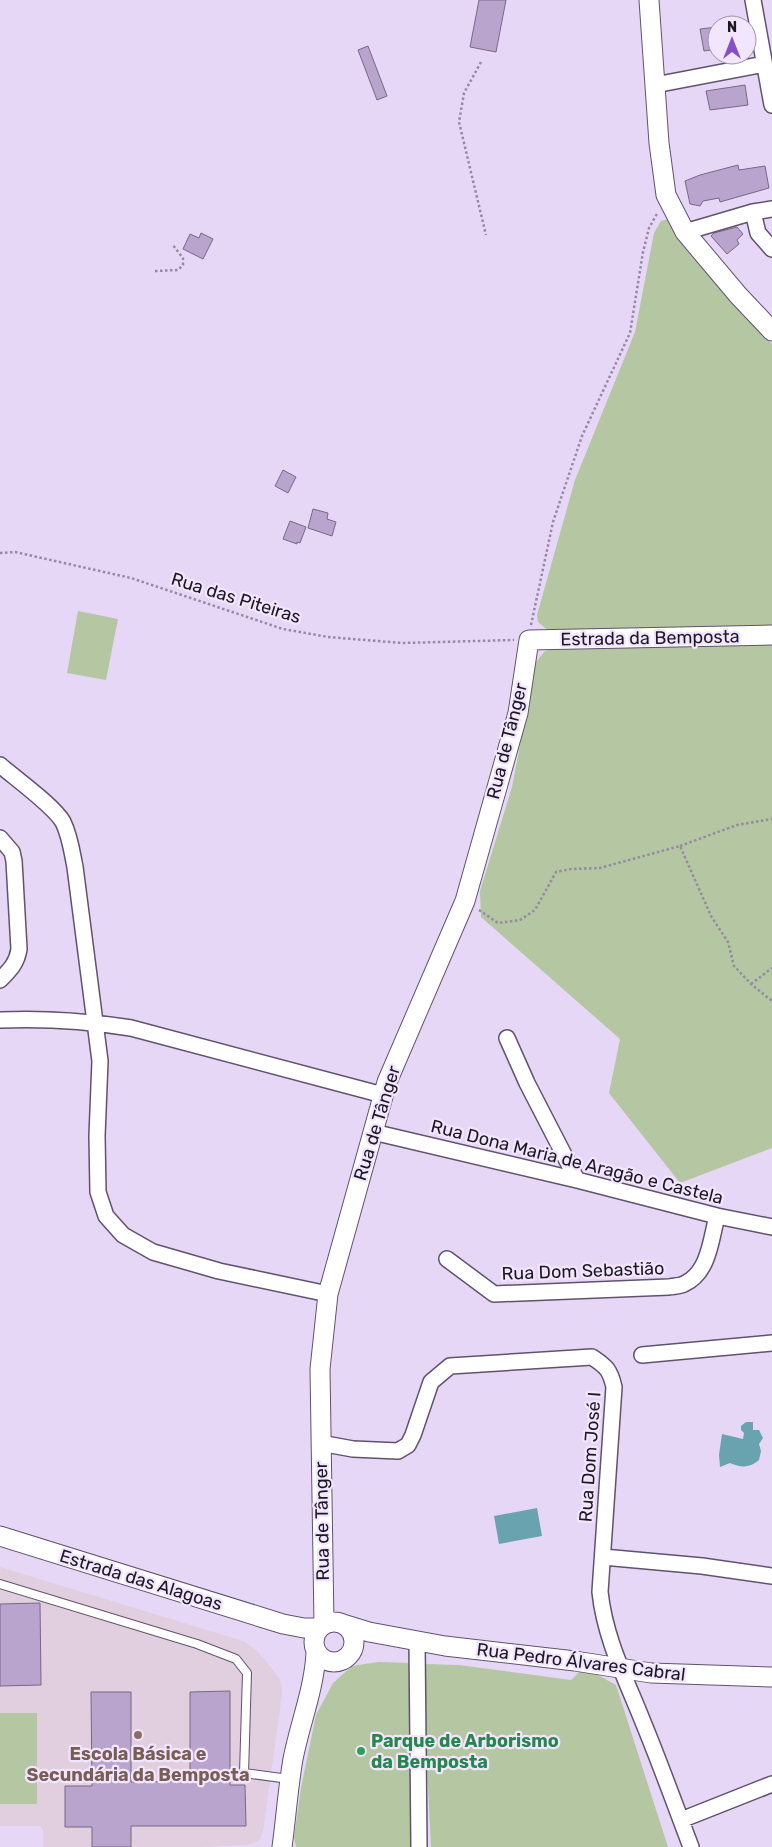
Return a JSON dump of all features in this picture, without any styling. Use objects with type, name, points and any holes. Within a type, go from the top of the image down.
[{"type":"street","points":[[649,0],[658,143],[666,195],[685,232],[738,295],[772,331]]},
{"type":"street","points":[[752,0],[772,105]]},
{"type":"street","points":[[654,85],[764,64]]},
{"type":"street","points":[[685,232],[772,208]]},
{"type":"street","points":[[752,212],[758,233],[772,249]]},
{"type":"street","name":"Estrada da Bemposta","points":[[529,640],[772,635]]},
{"type":"street","name":"Rua de Tânger","points":[[282,1847],[293,1761],[302,1719],[313,1686],[315,1651],[313,1641],[321,1626],[320,1369],[328,1294],[387,1082],[465,901],[518,713],[529,640]]},
{"type":"street","points":[[0,765],[62,820],[68,836],[75,867],[100,1062],[97,1136],[98,1192],[106,1216],[123,1235],[152,1252],[219,1271],[328,1294]]},
{"type":"street","points":[[0,838],[12,852],[14,861],[19,949],[18,959],[14,966],[0,980]]},
{"type":"street","points":[[0,1020],[61,1019],[131,1028],[383,1094]]},
{"type":"street","points":[[507,1038],[527,1084],[576,1180]]},
{"type":"street","name":"Rua Dona Maria de Aragão e Castela","points":[[373,1132],[576,1180],[717,1216],[772,1227]]},
{"type":"street","name":"Rua Dom Sebastião","points":[[446,1259],[494,1294],[669,1288],[684,1284],[696,1276],[704,1265],[717,1216]]},
{"type":"street","points":[[642,1355],[772,1343]]},
{"type":"street","name":"Rua Dom José I","points":[[320,1443],[353,1449],[398,1451],[408,1445],[413,1435],[431,1382],[450,1366],[592,1357],[611,1372],[614,1387],[600,1592],[603,1616],[620,1668],[653,1747],[691,1847]]},
{"type":"street","name":"Estrada das Alagoas","points":[[0,1536],[283,1624],[304,1628],[321,1626]]},
{"type":"street","points":[[603,1557],[702,1566],[772,1576]]},
{"type":"street","points":[[315,1651],[325,1661],[331,1662],[346,1657],[353,1648],[353,1637],[343,1624],[337,1622],[321,1626]]},
{"type":"street","name":"Estrada das Alagoas","points":[[283,1624],[302,1637],[315,1651]]},
{"type":"street","name":"Rua Pedro Álvares Cabral","points":[[343,1624],[417,1642],[651,1673],[772,1677]]},
{"type":"street","points":[[313,1686],[346,1657],[368,1644],[391,1636]]},
{"type":"street","points":[[417,1642],[419,1847]]},
{"type":"street","points":[[681,1820],[772,1784]]},
{"type":"lane","points":[[0,1584],[197,1644],[236,1659],[246,1673],[244,1773],[291,1779]]},
{"type":"path","points":[[481,62],[464,93],[459,122],[486,235]]},
{"type":"path","points":[[529,640],[553,522],[582,436],[630,333],[650,228],[666,195]]},
{"type":"path","points":[[155,271],[178,270],[183,265],[183,258],[172,244]]},
{"type":"path","name":"Rua das Piteiras","points":[[0,553],[15,552],[131,578],[283,629],[328,637],[402,643],[529,640]]},
{"type":"path","points":[[465,901],[498,923],[520,920],[535,910],[556,872],[571,869],[600,868],[680,846],[737,824],[772,819]]},
{"type":"path","points":[[680,846],[711,916],[728,942],[734,966],[751,984],[772,1000]]},
{"type":"path","points":[[751,984],[772,968]]},
{"type":"shaded area","points":[[669,219],[729,297],[772,344],[772,625],[549,631],[538,622],[537,615],[575,480],[635,332],[654,233],[661,221]]},
{"type":"shaded area","points":[[78,611],[118,619],[106,680],[67,673]]},
{"type":"shaded area","points":[[772,641],[772,1148],[680,1183],[609,1093],[620,1039],[481,917],[480,891],[512,787],[536,662],[545,651],[565,647]]},
{"type":"shaded area","points":[[746,1422],[753,1422],[753,1430],[759,1430],[763,1438],[759,1444],[761,1451],[759,1460],[749,1466],[738,1466],[730,1463],[720,1467],[719,1455],[722,1434],[743,1439],[744,1433],[741,1430],[741,1426]]},
{"type":"shaded area","points":[[537,1508],[542,1536],[499,1544],[494,1516]]},
{"type":"shaded area","name":"Escola Básica e Secundária da Bemposta","points":[[0,1567],[243,1641],[255,1649],[279,1678],[282,1686],[263,1832],[259,1841],[247,1845],[199,1847],[43,1847],[43,1830],[40,1826],[0,1826]]},
{"type":"shaded area","name":"Parque de Arborismo da Bemposta","points":[[378,1662],[412,1663],[414,1837],[411,1847],[296,1847],[294,1837],[301,1788],[316,1715],[333,1683],[352,1666]]},
{"type":"shaded area","points":[[422,1664],[459,1665],[571,1680],[582,1669],[589,1670],[616,1685],[668,1847],[431,1847]]},
{"type":"shaded area","points":[[0,1713],[37,1713],[37,1804],[0,1804]]},
{"type":"building","points":[[479,0],[506,0],[496,52],[470,47]]},
{"type":"building","points":[[707,28],[707,51],[704,51],[700,29]]},
{"type":"building","points":[[368,46],[387,96],[377,100],[358,50]]},
{"type":"building","points":[[745,85],[748,105],[710,110],[706,91]]},
{"type":"building","points":[[738,165],[739,170],[765,166],[769,188],[720,202],[719,198],[703,201],[700,206],[690,204],[685,181]]},
{"type":"building","points":[[737,227],[743,234],[737,240],[739,244],[727,254],[711,236],[714,233]]},
{"type":"building","points":[[201,233],[213,239],[203,259],[183,249],[190,234],[199,238]]},
{"type":"building","points":[[283,470],[296,477],[288,493],[275,486]]},
{"type":"building","points":[[313,509],[328,513],[327,519],[336,522],[332,536],[308,528]]},
{"type":"building","points":[[290,521],[306,527],[300,543],[297,542],[297,544],[283,539]]},
{"type":"building","points":[[40,1603],[41,1685],[0,1686],[0,1604]]},
{"type":"building","points":[[230,1691],[230,1785],[245,1785],[246,1826],[131,1826],[131,1847],[92,1847],[92,1827],[65,1827],[65,1786],[92,1786],[91,1692],[131,1692],[131,1782],[190,1781],[190,1692]]},
{"type":"place","name":"Escola Básica e Secundária da Bemposta","points":[[138,1735]]},
{"type":"place","name":"Parque de Arborismo da Bemposta","points":[[361,1751]]}]
